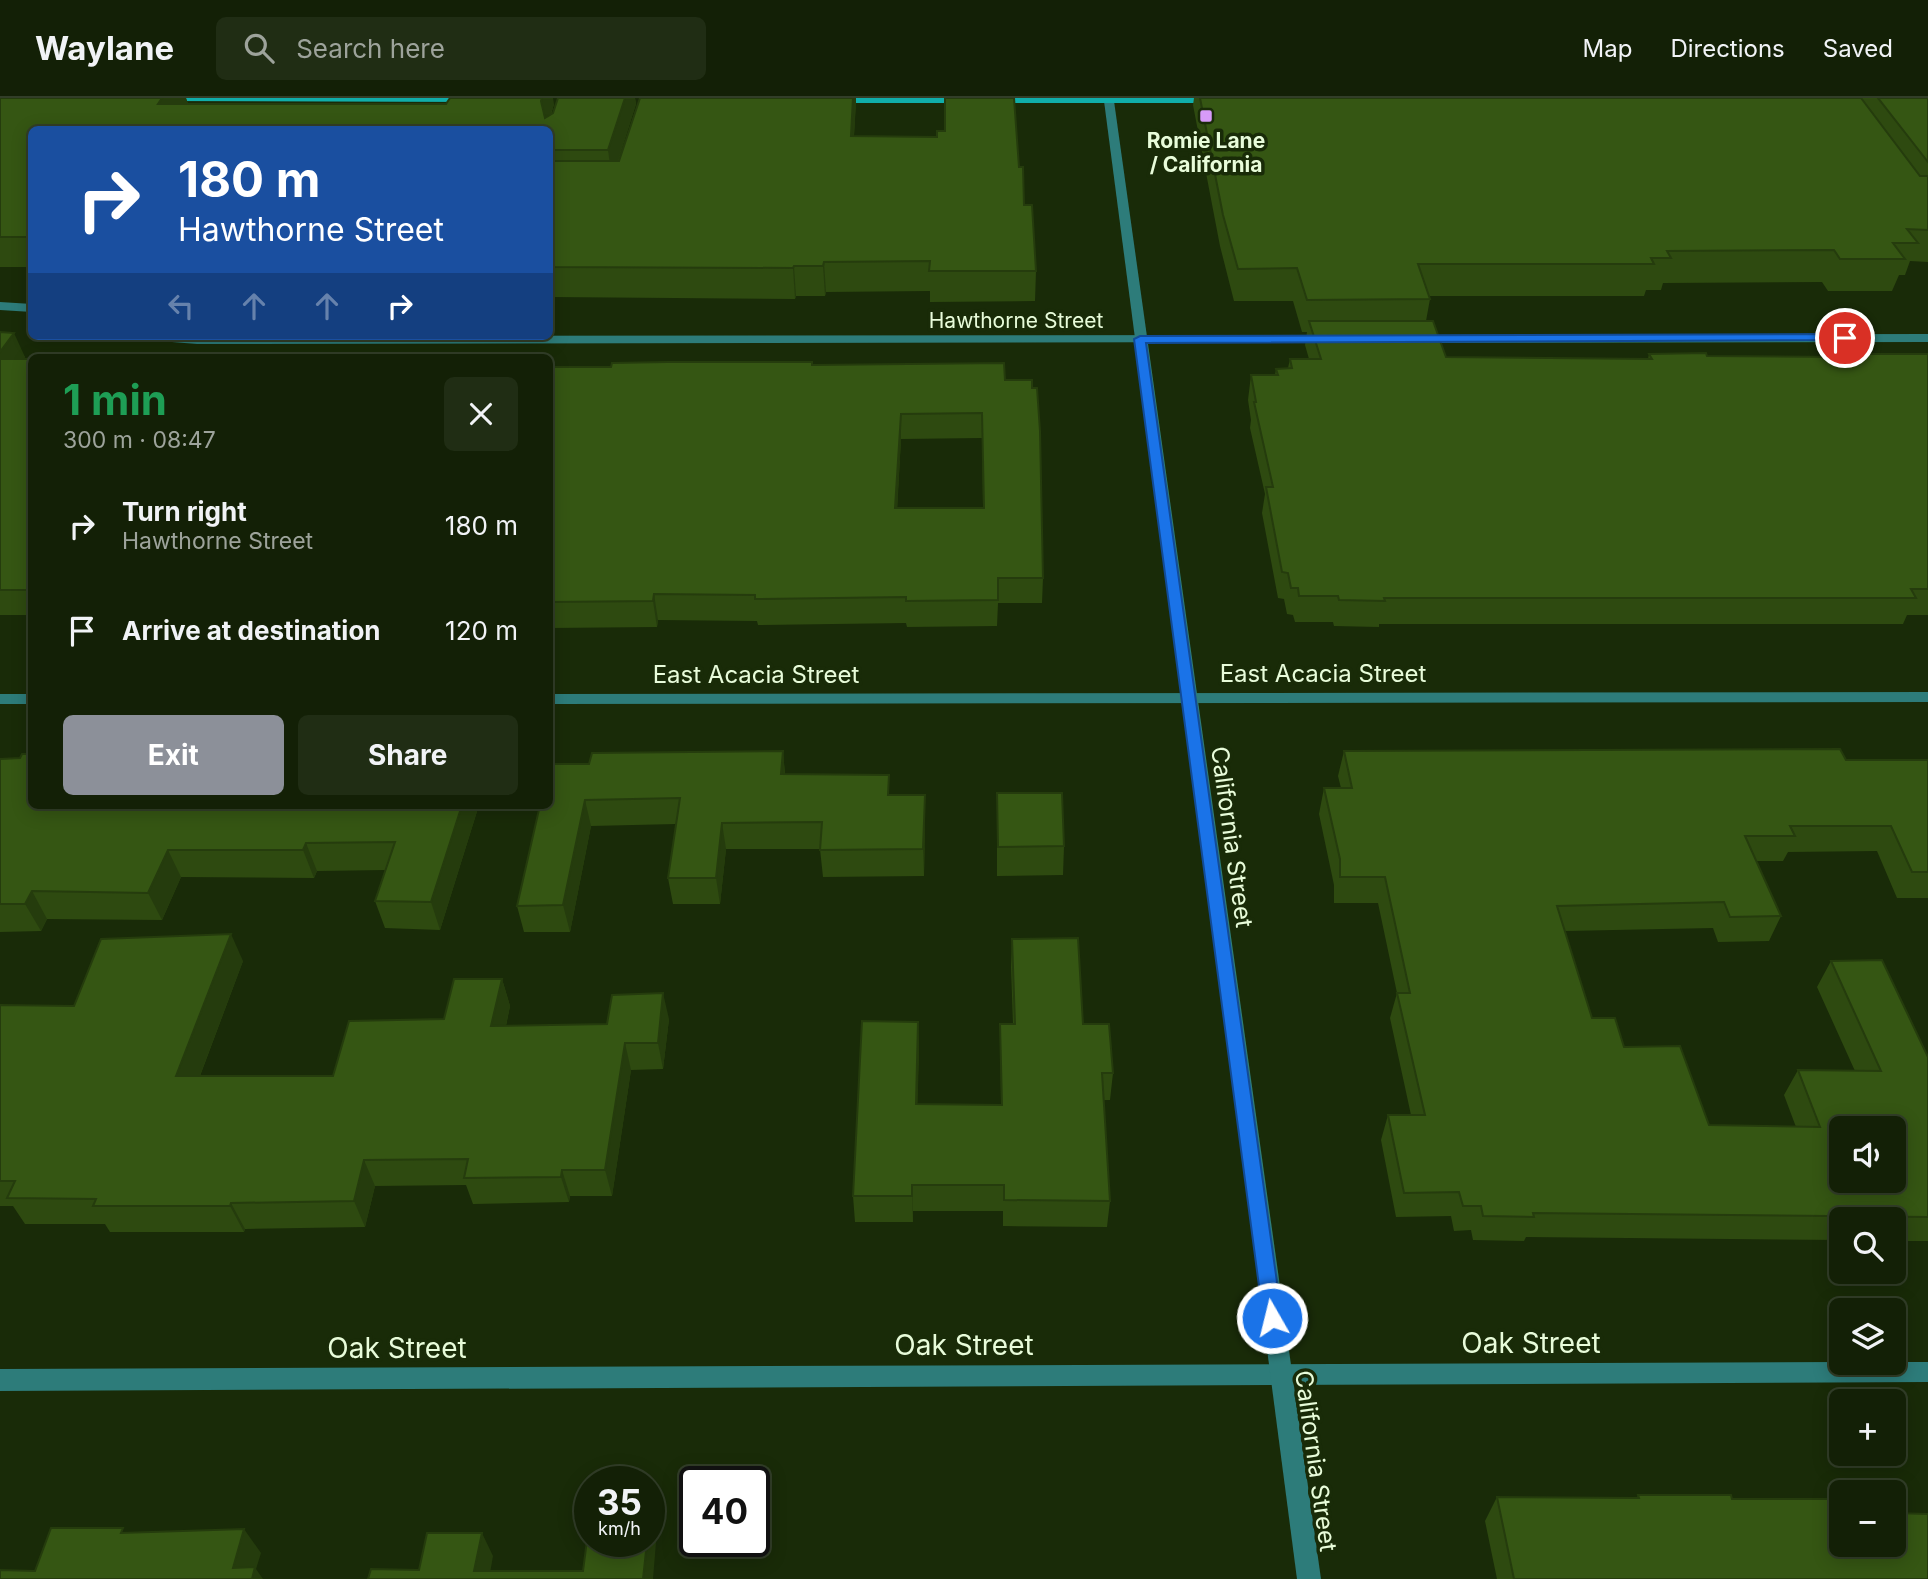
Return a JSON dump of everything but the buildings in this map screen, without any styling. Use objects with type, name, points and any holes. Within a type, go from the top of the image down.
[{"type":"main road","points":[[157,98],[483,99]]},
{"type":"main road","points":[[824,100],[1229,100]]},
{"type":"street","name":"California Street","points":[[1109,101],[1279,1373],[1309,1579]]},
{"type":"street","points":[[0,306],[28,308]]},
{"type":"street","points":[[1402,339],[1928,338]]},
{"type":"street","name":"Hawthorne Street","points":[[553,340],[1347,339]]},
{"type":"street","name":"East Acacia Street","points":[[553,699],[1928,697]]},
{"type":"street","points":[[0,699],[28,699]]},
{"type":"street","name":"Oak Street","points":[[0,1380],[1928,1372]]},
{"type":"place","name":"Romie Lane / California","points":[[1206,116]]},
{"type":"route","points":[[1272,1318],[1140,339],[1845,338]]}]
